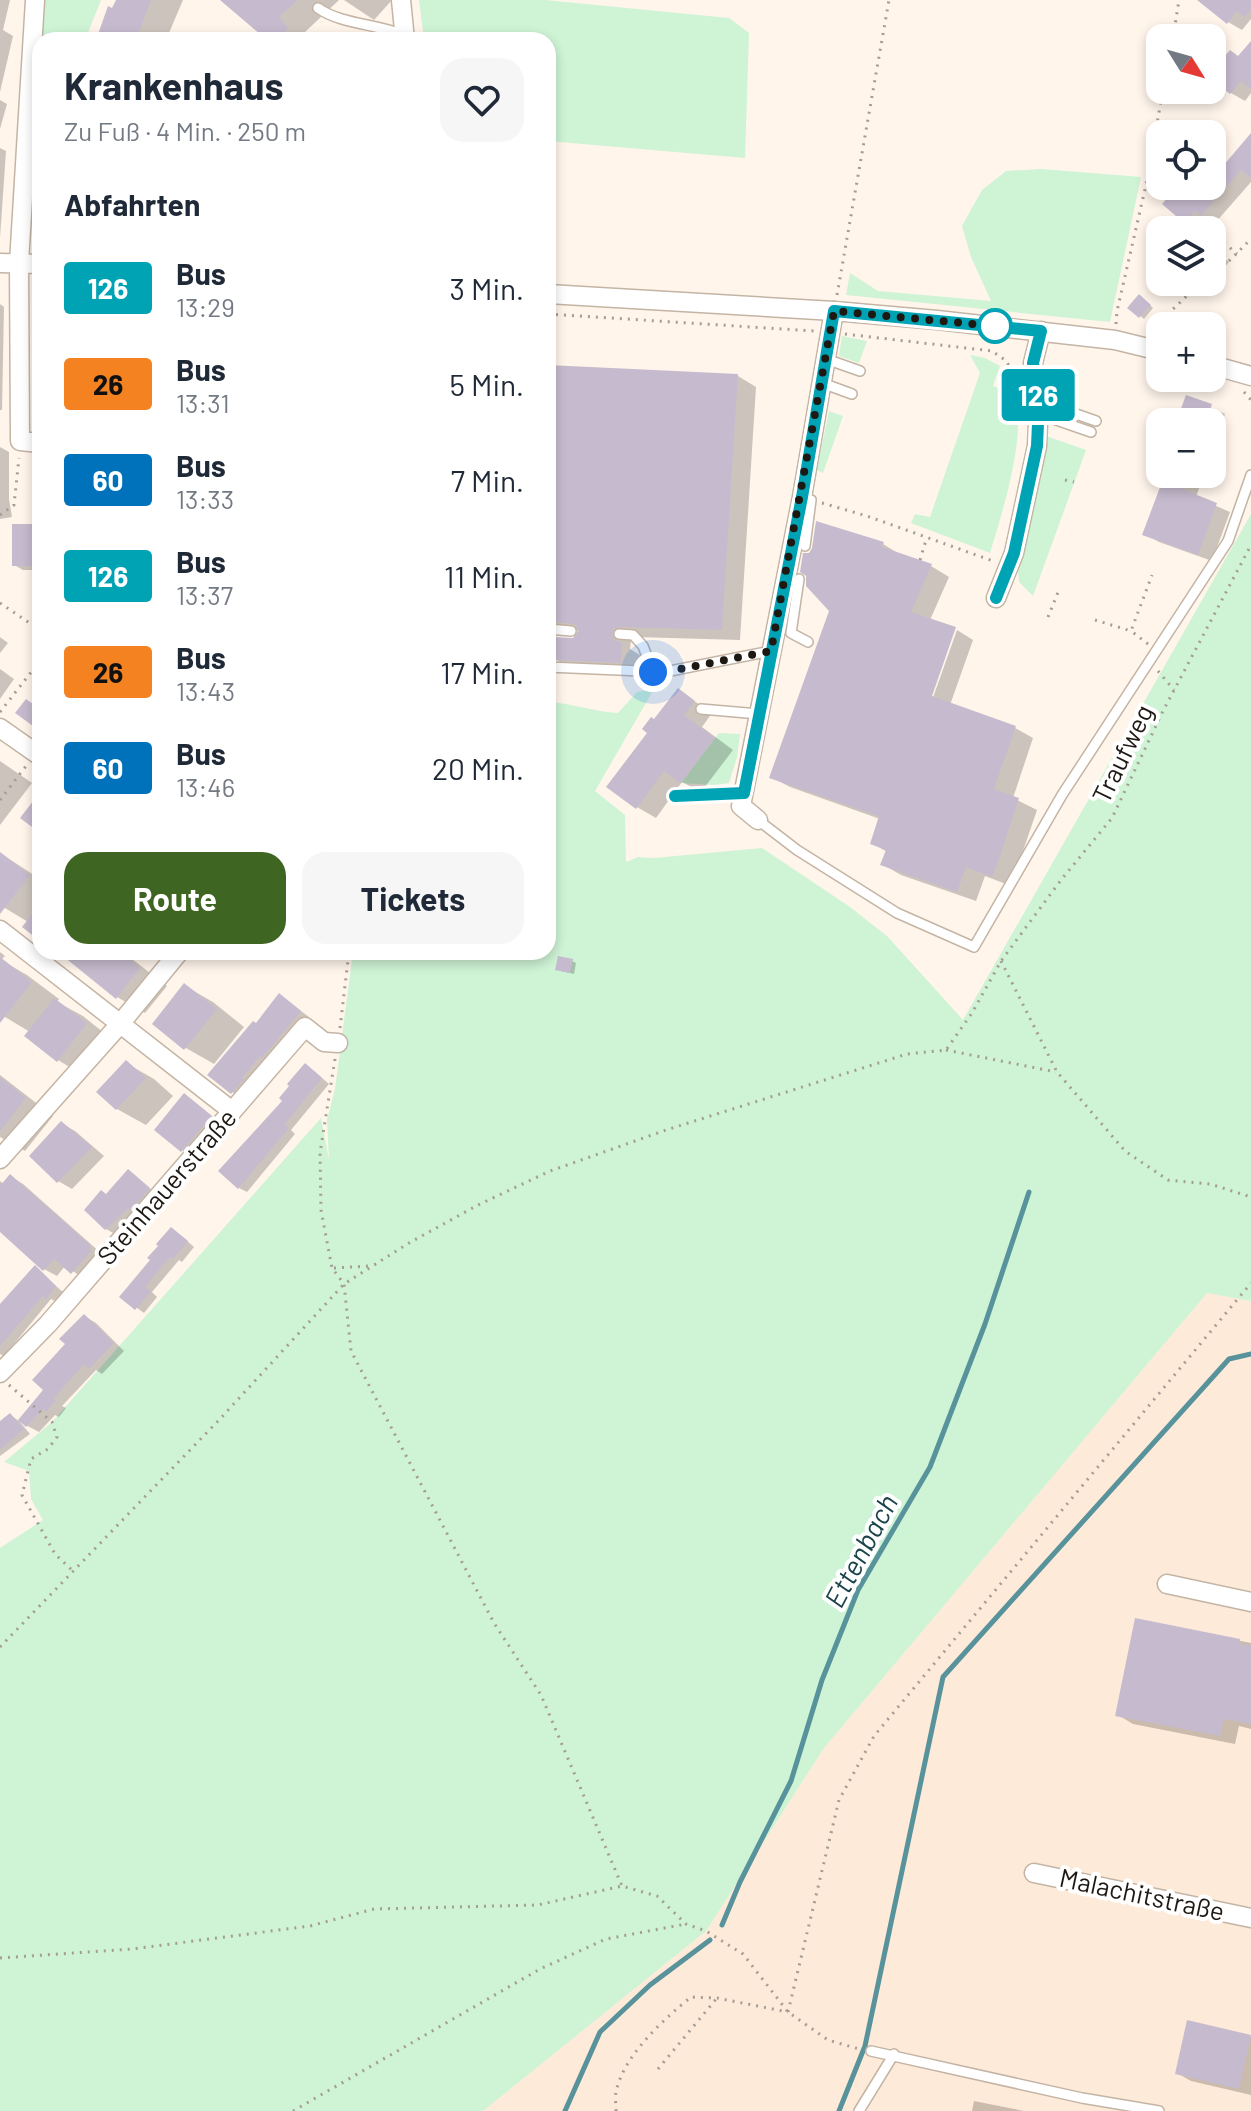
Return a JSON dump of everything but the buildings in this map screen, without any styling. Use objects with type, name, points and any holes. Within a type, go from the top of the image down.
[{"type":"street","points":[[35,0],[35,32]]},
{"type":"street","points":[[401,0],[404,32]]},
{"type":"street","points":[[32,112],[10,263],[20,441],[32,442]]},
{"type":"street","points":[[10,263],[32,264]]},
{"type":"street","points":[[556,294],[834,311],[1041,331],[1115,340],[1146,348]]},
{"type":"street","points":[[758,820],[741,806],[771,651],[807,499],[834,311]]},
{"type":"street","points":[[996,598],[1014,553],[1037,446],[1039,407],[1033,363],[1041,331]]},
{"type":"street","points":[[1226,369],[1251,376]]},
{"type":"street","points":[[0,728],[32,751]]},
{"type":"street","points":[[0,930],[32,955]]},
{"type":"street","points":[[38,960],[232,1111]]},
{"type":"street","points":[[0,1159],[172,960]]},
{"type":"street","name":"Steinhauerstraße","points":[[0,1375],[48,1324],[305,1027],[324,1042],[338,1043]]},
{"type":"street","points":[[1167,1584],[1251,1602]]},
{"type":"street","name":"Malachitstraße","points":[[1034,1873],[1251,1918]]},
{"type":"lane","points":[[318,8],[339,19],[383,26],[394,32]]},
{"type":"lane","points":[[826,359],[860,371]]},
{"type":"lane","points":[[822,383],[852,394]]},
{"type":"lane","points":[[1039,407],[1096,421]]},
{"type":"lane","points":[[1039,407],[1091,432]]},
{"type":"lane","points":[[758,820],[839,878],[897,913],[974,947],[1062,795],[1228,541],[1251,475]]},
{"type":"lane","points":[[805,546],[807,499]]},
{"type":"lane","points":[[799,579],[791,633],[808,642]]},
{"type":"lane","points":[[556,630],[571,631]]},
{"type":"lane","points":[[619,634],[633,635],[643,646],[653,672]]},
{"type":"lane","points":[[556,667],[665,672],[771,651]]},
{"type":"lane","points":[[701,709],[759,714]]},
{"type":"lane","points":[[675,796],[744,793]]},
{"type":"lane","points":[[871,2051],[1082,2098],[1159,2111]]},
{"type":"lane","points":[[859,2111],[894,2054]]},
{"type":"path","points":[[834,311],[889,0]]},
{"type":"path","points":[[1175,24],[1179,0]]},
{"type":"path","points":[[1115,340],[1117,311],[1146,185],[1160,104]]},
{"type":"path","points":[[1226,265],[1251,239]]},
{"type":"path","points":[[1226,244],[1237,254]]},
{"type":"path","points":[[1140,347],[1143,337],[1187,296]]},
{"type":"path","points":[[0,515],[14,505],[20,441]]},
{"type":"path","points":[[1065,480],[1074,482]]},
{"type":"path","points":[[807,499],[993,561],[989,572]]},
{"type":"path","points":[[920,560],[927,537]]},
{"type":"path","name":"Traufweg","points":[[946,1050],[972,1013],[1001,961],[1112,818],[1174,690],[1251,545]]},
{"type":"path","points":[[1131,631],[1152,575]]},
{"type":"path","points":[[1048,617],[1059,590]]},
{"type":"path","points":[[0,603],[32,625]]},
{"type":"path","points":[[1095,620],[1131,631],[1155,650],[1154,667],[1174,690]]},
{"type":"path","points":[[0,712],[32,671]]},
{"type":"path","points":[[0,800],[32,762]]},
{"type":"path","points":[[348,960],[320,1153],[321,1210],[332,1268],[344,1284],[351,1351],[494,1623],[541,1695],[622,1886]]},
{"type":"path","points":[[1001,961],[1057,1072],[1125,1151],[1168,1180],[1210,1184],[1251,1197]]},
{"type":"path","points":[[0,1647],[229,1410],[344,1284],[478,1205],[550,1171],[666,1130],[907,1054],[946,1050],[1057,1072]]},
{"type":"path","points":[[332,1268],[374,1265]]},
{"type":"path","points":[[788,2012],[839,1800],[874,1736],[1251,1283]]},
{"type":"path","points":[[0,1375],[52,1422],[57,1437],[48,1449],[31,1459],[22,1495],[55,1554],[74,1572]]},
{"type":"path","points":[[0,1958],[132,1949],[310,1926],[374,1909],[538,1905],[622,1886],[657,1896],[686,1924],[706,1931],[743,1954],[788,2012],[828,2040],[850,2048]]},
{"type":"path","points":[[293,2111],[540,1969],[606,1939],[686,1924]]},
{"type":"path","points":[[616,2111],[616,2091],[628,2063],[669,2015],[691,1997],[717,1998],[788,2012]]},
{"type":"path","points":[[658,2069],[717,1998]]},
{"type":"shaded area","points":[[1207,1293],[1251,1301],[1251,2111],[483,2111],[706,1931],[824,1748]]},
{"type":"green space","points":[[42,0],[101,0],[88,32],[41,32]]},
{"type":"green space","points":[[419,0],[545,0],[729,18],[749,33],[745,158],[556,142],[556,32],[423,32]]},
{"type":"green space","points":[[1041,169],[1141,177],[1110,322],[846,295],[850,273],[878,291],[991,301],[971,257],[962,226],[982,190],[1006,171]]},
{"type":"green space","points":[[842,336],[867,341],[859,363],[839,356]]},
{"type":"green space","points":[[970,355],[1000,366],[993,386],[1006,391],[1011,379],[1016,398],[1017,442],[1013,466],[990,553],[911,523],[915,514],[930,517],[980,373]]},
{"type":"green space","points":[[829,411],[843,416],[823,473],[817,470]]},
{"type":"green space","points":[[1046,436],[1086,450],[1033,596],[1019,582],[1018,572]]},
{"type":"green space","points":[[1251,514],[1251,1301],[1207,1293],[824,1748],[706,1931],[483,2111],[0,2111],[0,1548],[43,1520],[31,1499],[29,1471],[4,1462],[52,1422],[321,1118],[329,1160],[327,1120],[335,1089],[352,960],[556,960],[556,703],[618,713],[637,692],[654,689],[595,791],[625,815],[626,862],[638,857],[762,848],[850,907],[887,936],[963,1020]]},
{"type":"green space","points":[[719,733],[740,734],[729,783],[681,783]]},
{"type":"waterway","name":"Ettenbach","points":[[722,1925],[791,1781],[822,1680],[858,1590],[930,1467],[985,1324],[1029,1192]]},
{"type":"waterway","points":[[839,2111],[865,2046],[943,1677],[1229,1359],[1251,1354]]},
{"type":"waterway","name":"Ettenbach","points":[[565,2111],[600,2032],[650,1985],[710,1940]]},
{"type":"bus line","name":"126","points":[[675,796],[744,793],[802,497],[834,311],[1041,331],[1033,363],[1039,401],[1037,446],[1014,553],[996,598]]},
{"type":"route","points":[[653,672],[771,651],[802,497],[834,311],[995,326]]}]
